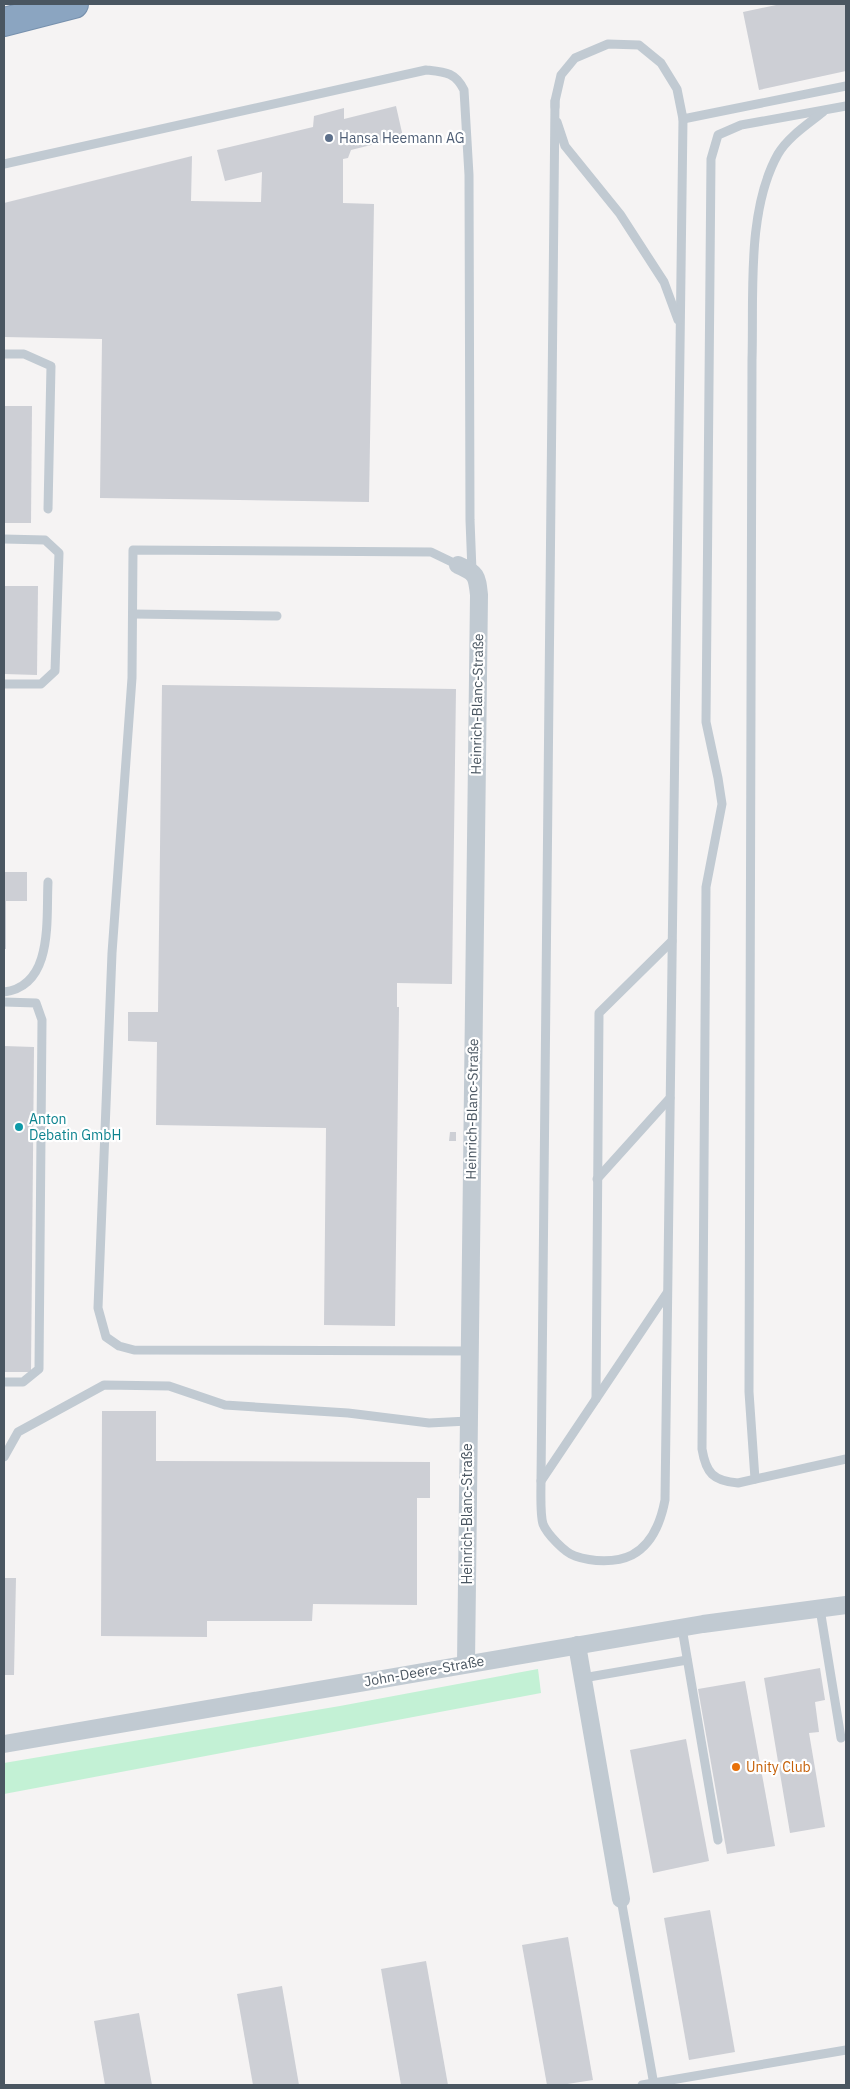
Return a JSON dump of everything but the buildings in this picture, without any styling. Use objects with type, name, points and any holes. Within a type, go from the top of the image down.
[{"type":"highway","points":[[4,22],[74,4]]},
{"type":"street","name":"Heinrich-Blanc-Straße","points":[[465,568],[476,575],[479,595],[468,1351],[466,1664]]},
{"type":"street","name":"John-Deere-Straße","points":[[4,1744],[577,1645],[846,1605]]},
{"type":"street","points":[[577,1645],[621,1899]]},
{"type":"lane","points":[[608,44],[639,46],[661,63],[677,89],[684,119],[665,1500],[661,1522],[648,1541],[633,1554],[610,1561],[574,1556],[558,1544],[543,1523],[541,1481],[555,101],[561,75],[575,58],[608,44]]},
{"type":"lane","points":[[4,164],[426,70],[447,73],[459,79],[464,90],[468,175],[465,568],[431,552],[133,550],[132,678],[112,953],[98,1308],[106,1338],[119,1346],[134,1350],[468,1351]]},
{"type":"lane","points":[[684,119],[846,86]]},
{"type":"lane","points":[[555,101],[558,125],[565,146],[620,214],[664,282],[680,324]]},
{"type":"lane","points":[[846,106],[741,125],[718,134],[712,158],[706,722],[722,804],[706,888],[702,1448],[704,1465],[724,1482],[738,1483],[846,1459]]},
{"type":"lane","points":[[755,1479],[749,1392],[752,370],[755,248],[759,201],[779,153],[797,133],[825,110]]},
{"type":"lane","points":[[4,354],[24,354],[51,366],[48,510]]},
{"type":"lane","points":[[4,539],[45,540],[58,553],[55,672],[42,684],[4,684]]},
{"type":"lane","points":[[133,614],[276,616]]},
{"type":"lane","points":[[4,992],[12,991],[25,984],[38,971],[45,950],[48,882]]},
{"type":"lane","points":[[596,1399],[599,1014],[672,941]]},
{"type":"lane","points":[[4,1002],[36,1003],[42,1020],[39,1369],[22,1382],[4,1382]]},
{"type":"lane","points":[[598,1179],[670,1098]]},
{"type":"lane","points":[[541,1481],[668,1292]]},
{"type":"lane","points":[[4,1457],[18,1432],[104,1385],[169,1386],[225,1405],[348,1413],[429,1423],[468,1421]]},
{"type":"lane","points":[[820,1609],[841,1738]]},
{"type":"lane","points":[[682,1628],[718,1840]]},
{"type":"lane","points":[[583,1678],[687,1660]]},
{"type":"lane","points":[[621,1899],[654,2084]]},
{"type":"lane","points":[[642,2085],[846,2050]]},
{"type":"green space","points":[[538,1669],[541,1693],[4,1794],[4,1763],[340,1706]]},
{"type":"place","name":"Hansa Heemann AG","points":[[329,138]]},
{"type":"place","name":"Anton Debatin GmbH","points":[[19,1127]]},
{"type":"place","name":"Unity Club","points":[[736,1767]]}]
